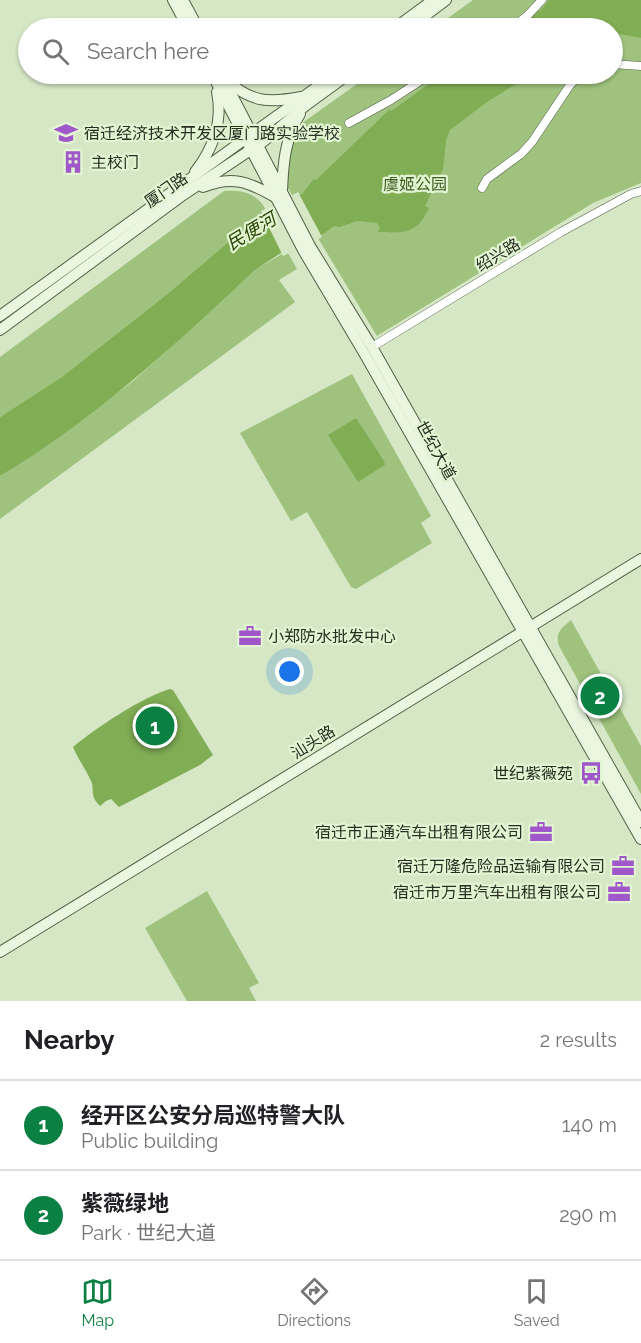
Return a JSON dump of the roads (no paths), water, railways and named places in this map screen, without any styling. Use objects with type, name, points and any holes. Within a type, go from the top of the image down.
[{"type":"street","points":[[173,0],[183,18]]},
{"type":"street","points":[[183,0],[193,18]]},
{"type":"street","points":[[409,18],[433,0]]},
{"type":"street","points":[[422,18],[446,0]]},
{"type":"street","points":[[524,18],[542,0]]},
{"type":"street","points":[[623,65],[641,66]]},
{"type":"street","points":[[185,183],[203,162],[212,147],[218,122],[218,84]]},
{"type":"street","name":"世纪大道","points":[[222,84],[280,199],[364,353],[641,822]]},
{"type":"street","points":[[183,195],[223,181],[234,181],[257,186],[280,199],[284,155],[305,101],[268,102],[242,92],[230,84]]},
{"type":"street","name":"厦门路","points":[[3,318],[254,148],[324,84]]},
{"type":"street","name":"厦门路","points":[[3,318],[248,137],[333,84]]},
{"type":"street","points":[[349,123],[416,84]]},
{"type":"street","points":[[482,189],[487,179],[512,161],[532,142],[572,84]]},
{"type":"street","name":"绍兴路","points":[[372,347],[561,232],[631,194],[641,191]]},
{"type":"street","name":"世纪大道","points":[[306,248],[372,347],[641,839]]},
{"type":"street","name":"汕头路","points":[[0,952],[641,553]]},
{"type":"street","name":"汕头路","points":[[0,944],[524,627],[641,559]]},
{"type":"water","points":[[549,0],[641,0],[641,38],[623,35],[623,18],[527,18],[536,10],[540,11]]},
{"type":"water","name":"民便河","points":[[429,84],[516,84],[450,130],[446,141],[443,169],[425,206],[429,208],[415,227],[403,232],[378,232],[380,228],[377,223],[357,221],[340,227],[334,226],[323,234],[281,253],[255,270],[195,326],[101,406],[35,454],[0,476],[0,417],[63,376],[166,295],[266,210],[302,194],[314,179],[316,180],[390,109],[391,111]]},
{"type":"water","points":[[356,418],[385,465],[358,482],[328,435]]},
{"type":"water","points":[[170,689],[173,690],[213,755],[200,765],[119,807],[111,799],[100,806],[94,798],[92,783],[73,747],[120,714]]},
{"type":"place","name":"宿迁经济技术开发区厦门路实验学校","points":[[66,133]]},
{"type":"place","name":"主校门","points":[[73,162]]},
{"type":"place","name":"小郑防水批发中心","points":[[250,636]]},
{"type":"place","name":"紫薇绿地","points":[[600,696]]},
{"type":"place","name":"经开区公安分局巡特警大队","points":[[155,726]]},
{"type":"place","name":"世纪紫薇苑","points":[[591,773]]},
{"type":"place","name":"宿迁市正通汽车出租有限公司","points":[[541,832]]},
{"type":"place","name":"宿迁万隆危险品运输有限公司","points":[[623,866]]},
{"type":"place","name":"宿迁市万里汽车出租有限公司","points":[[619,892]]},
{"type":"park label","name":"虞姬公园","points":[[415,184]]}]
